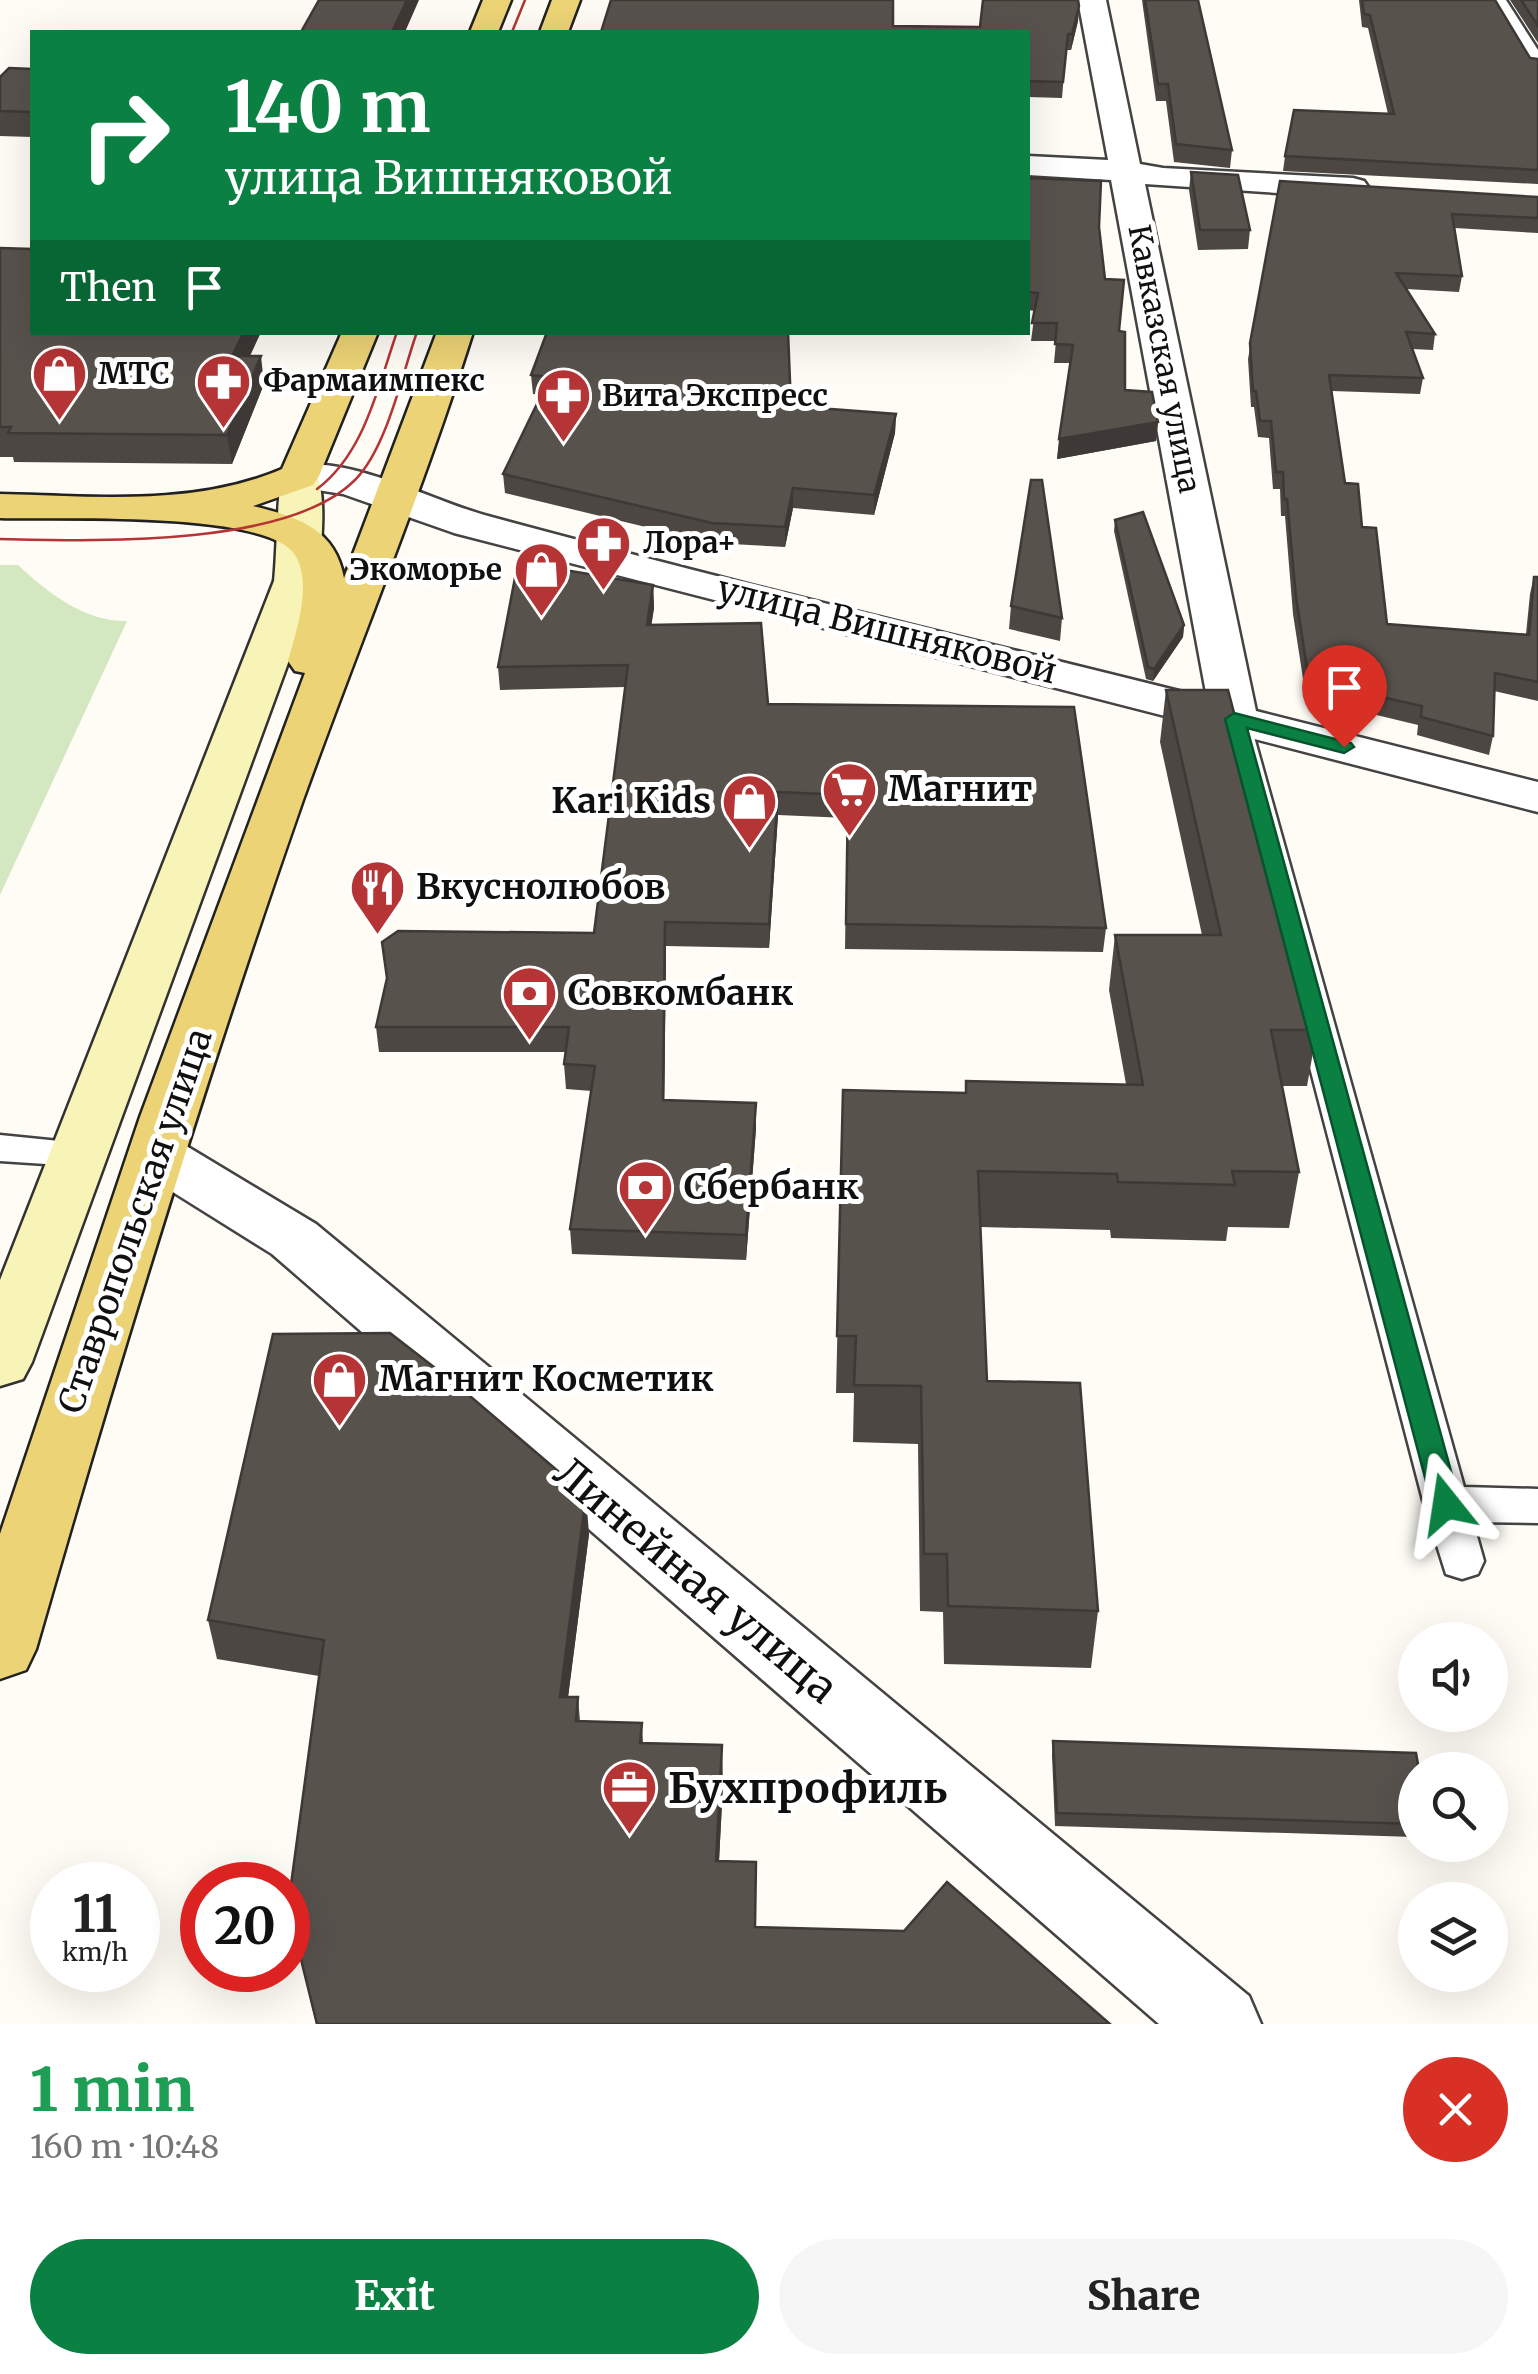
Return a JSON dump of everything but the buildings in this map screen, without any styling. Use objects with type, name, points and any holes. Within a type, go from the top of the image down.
[{"type":"main road","points":[[485,30],[497,0]]},
{"type":"main road","points":[[555,30],[566,0]]},
{"type":"main road","name":"Ставропольская улица","points":[[0,1362],[76,1153],[296,581],[301,534],[300,476],[359,335]]},
{"type":"main road","name":"Ставропольская улица","points":[[0,1649],[66,1428],[281,796],[398,498],[454,335]]},
{"type":"main road","points":[[95,508],[236,500],[270,491],[300,476]]},
{"type":"main road","points":[[0,503],[224,515],[278,525],[301,534]]},
{"type":"main road","name":"Ставропольская улица","points":[[281,796],[322,599],[320,564],[315,550],[301,534]]},
{"type":"street","name":"Кавказская улица","points":[[1092,0],[1234,719]]},
{"type":"street","points":[[1030,166],[1163,178],[1389,190]]},
{"type":"street","name":"улица Вишняковой","points":[[300,476],[334,479],[469,524],[1538,797]]},
{"type":"street","name":"Линейная улица","points":[[158,1155],[294,1239],[1220,2024]]},
{"type":"lane","points":[[1496,0],[1538,65]]},
{"type":"lane","points":[[1234,719],[1462,1561]]},
{"type":"lane","points":[[0,1148],[76,1153]]},
{"type":"lane","points":[[1446,1504],[1538,1506]]},
{"type":"green space","points":[[0,565],[18,565],[42,586],[82,611],[127,621],[0,895]]},
{"type":"tram line","points":[[513,30],[525,0]]},
{"type":"tram line","points":[[317,489],[347,457],[358,438],[396,335]]},
{"type":"tram line","points":[[0,539],[186,536],[284,518],[324,502],[355,480],[376,449],[416,335]]},
{"type":"place","name":"МТС","points":[[59,423]]},
{"type":"place","name":"Фармаимпекс","points":[[224,430]]},
{"type":"place","name":"Вита Экспресс","points":[[563,445]]},
{"type":"place","name":"Лора+","points":[[604,592]]},
{"type":"place","name":"Экоморье","points":[[541,619]]},
{"type":"place","name":"Магнит","points":[[849,838]]},
{"type":"place","name":"Kari Kids","points":[[750,850]]},
{"type":"place","name":"Вкуснолюбов","points":[[377,936]]},
{"type":"place","name":"Совкомбанк","points":[[529,1042]]},
{"type":"place","name":"Сбербанк","points":[[645,1236]]},
{"type":"place","name":"Магнит Косметик","points":[[340,1428]]},
{"type":"place","name":"Бухпрофиль","points":[[629,1837]]},
{"type":"route","points":[[1344,747],[1234,719],[1446,1504]]}]
